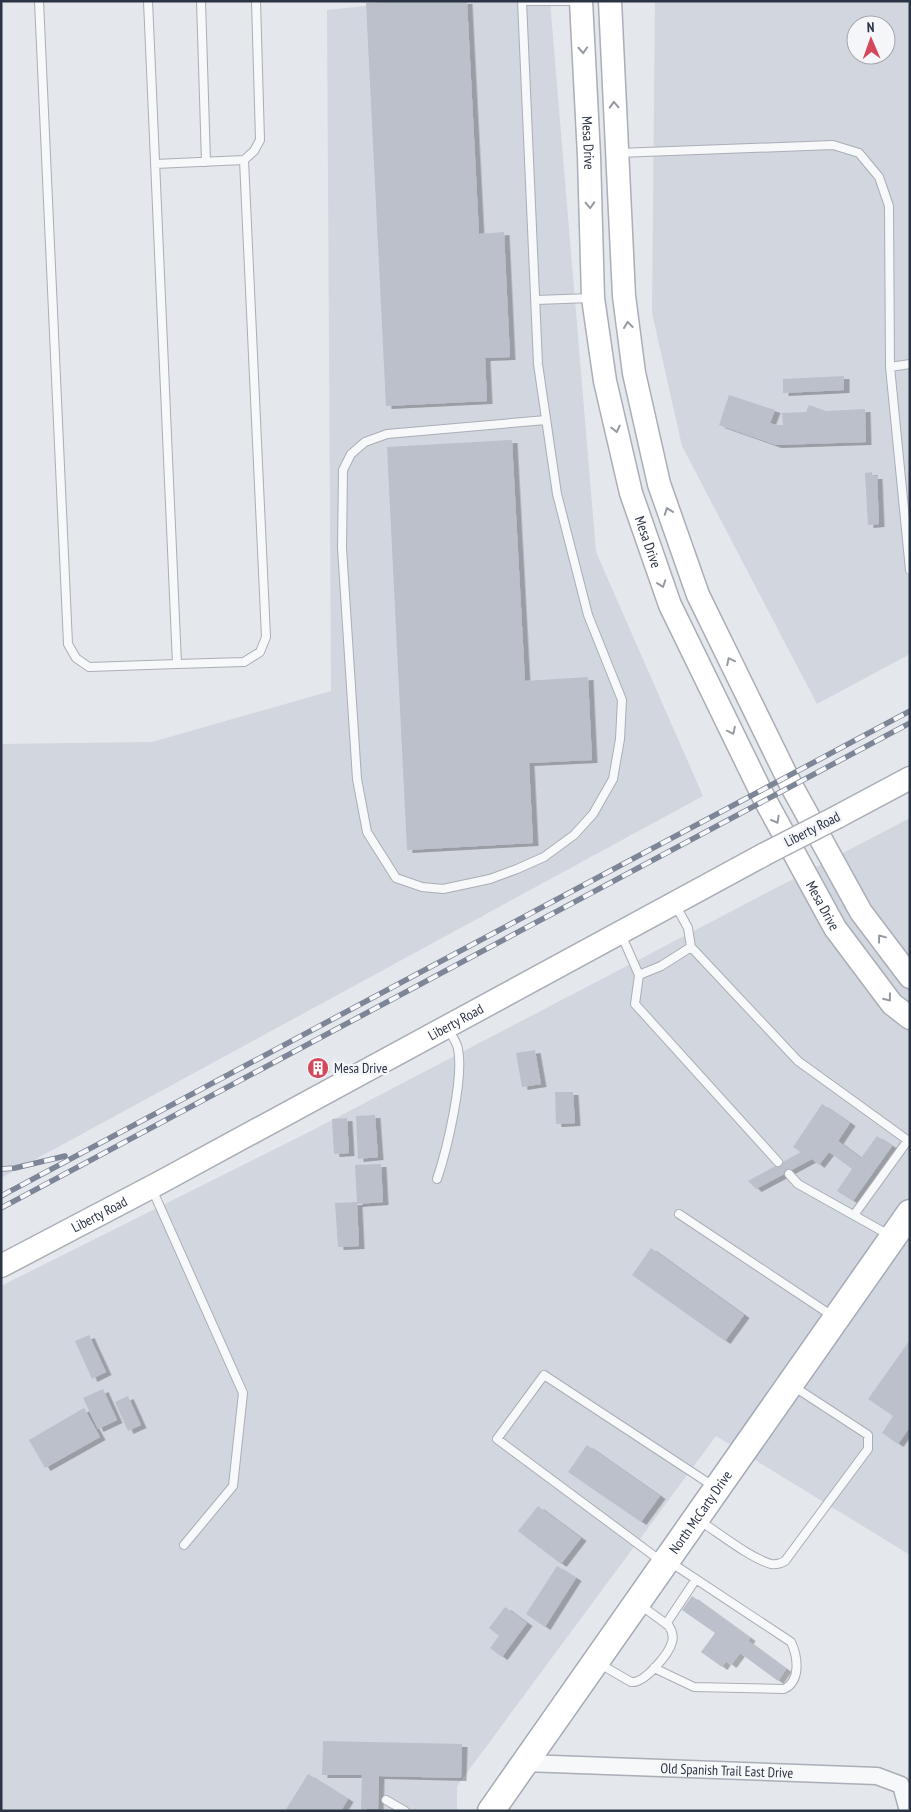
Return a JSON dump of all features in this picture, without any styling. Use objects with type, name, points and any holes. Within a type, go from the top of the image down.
[{"type":"main road","name":"Mesa Drive","points":[[580,1],[589,156],[593,298],[605,381],[631,493],[670,606],[763,796],[836,928],[892,1004],[910,1018]]},
{"type":"main road","name":"Mesa Drive","points":[[610,1],[624,296],[634,373],[659,484],[698,595],[791,785],[857,904],[910,977]]},
{"type":"main road","points":[[589,156],[616,153]]},
{"type":"main road","points":[[593,298],[624,296]]},
{"type":"main road","name":"Liberty Road","points":[[1,1266],[151,1188],[620,932],[910,778]]},
{"type":"main road","name":"North McCarty Drive","points":[[491,1811],[910,1213]]},
{"type":"street","name":"Old Spanish Trail East Drive","points":[[525,1763],[878,1776],[901,1785],[908,1811]]},
{"type":"lane","points":[[39,1],[68,644],[76,658],[89,667],[244,662],[260,652],[266,638],[244,160]]},
{"type":"lane","points":[[148,1],[177,664]]},
{"type":"lane","points":[[201,1],[206,162]]},
{"type":"lane","points":[[155,164],[244,160],[254,152],[260,140],[256,1]]},
{"type":"lane","points":[[546,420],[387,434],[365,442],[352,454],[343,470],[342,548],[348,659],[357,779],[367,832],[396,878],[422,887],[443,889],[490,879],[544,857],[574,835],[593,814],[613,779],[620,739],[622,700],[588,615],[557,494],[538,364],[522,1],[580,1]]},
{"type":"lane","points":[[616,153],[833,145],[859,153],[879,177],[889,206],[890,367],[910,570]]},
{"type":"lane","points":[[536,300],[593,298]]},
{"type":"lane","points":[[890,367],[910,364]]},
{"type":"lane","points":[[675,903],[688,928],[691,947],[798,1061],[909,1141],[854,1215]]},
{"type":"lane","points":[[620,932],[639,975],[635,1004],[778,1162]]},
{"type":"lane","points":[[639,975],[661,966],[691,947]]},
{"type":"lane","points":[[437,1179],[448,1144],[458,1076],[458,1048],[446,1026]]},
{"type":"lane","points":[[789,1174],[798,1184],[893,1237]]},
{"type":"lane","points":[[151,1188],[243,1393],[233,1486],[184,1545]]},
{"type":"lane","points":[[679,1214],[836,1318]]},
{"type":"lane","points":[[654,1668],[684,1684],[706,1689],[732,1687],[784,1689],[791,1686],[795,1679],[796,1657],[791,1642],[696,1579],[666,1562],[497,1439],[544,1375],[717,1489]]},
{"type":"lane","points":[[696,1518],[756,1557],[772,1564],[780,1565],[785,1561],[868,1449],[868,1435],[790,1384]]},
{"type":"lane","points":[[666,1624],[696,1579]]},
{"type":"lane","points":[[596,1662],[631,1682],[641,1681],[654,1668],[672,1643],[672,1630],[637,1603]]},
{"type":"lane","points":[[386,1800],[405,1811]]},
{"type":"shaded area","points":[[414,1],[550,1],[596,552],[703,796],[1,1178],[1,744],[152,742],[331,691],[327,10]]},
{"type":"shaded area","points":[[655,1],[910,1],[910,654],[817,704],[682,446],[652,313]]},
{"type":"shaded area","points":[[910,818],[910,1555],[716,1436],[457,1786],[457,1811],[1,1811],[1,1286],[313,1130]]},
{"type":"building","points":[[467,1],[479,234],[504,232],[510,357],[485,358],[487,401],[386,406],[366,3]]},
{"type":"building","points":[[844,376],[844,390],[783,393],[783,379]]},
{"type":"building","points":[[729,395],[775,410],[770,423],[776,425],[783,425],[782,413],[806,412],[809,405],[826,411],[865,409],[866,442],[776,445],[719,425]]},
{"type":"building","points":[[512,440],[525,681],[588,677],[592,760],[529,763],[533,843],[407,850],[387,447]]},
{"type":"building","points":[[872,472],[872,476],[877,476],[879,524],[868,525],[865,473]]},
{"type":"building","points":[[535,1050],[541,1084],[522,1087],[516,1053]]},
{"type":"building","name":"Mesa Drive","points":[[321,1064],[324,1069],[316,1073],[313,1068]]},
{"type":"building","points":[[555,1092],[573,1092],[575,1123],[556,1124]]},
{"type":"building","points":[[822,1104],[850,1123],[838,1141],[861,1158],[877,1136],[892,1146],[853,1201],[837,1191],[852,1169],[829,1152],[819,1165],[812,1159],[756,1189],[748,1181],[801,1152],[793,1147]]},
{"type":"building","points":[[375,1115],[378,1157],[358,1159],[356,1116]]},
{"type":"building","points":[[347,1118],[349,1153],[334,1154],[332,1119]]},
{"type":"building","points":[[381,1164],[383,1202],[357,1204],[359,1246],[338,1247],[335,1203],[357,1202],[355,1165]]},
{"type":"building","points":[[651,1248],[744,1315],[725,1341],[632,1275]]},
{"type":"building","points":[[89,1335],[106,1372],[92,1379],[75,1341]]},
{"type":"building","points":[[910,1340],[910,1427],[898,1444],[882,1433],[893,1416],[868,1399]]},
{"type":"building","points":[[103,1389],[117,1420],[98,1429],[83,1398]]},
{"type":"building","points":[[128,1396],[141,1425],[128,1431],[115,1402]]},
{"type":"building","points":[[84,1408],[100,1437],[45,1468],[29,1440]]},
{"type":"building","points":[[587,1445],[660,1496],[641,1522],[568,1472]]},
{"type":"building","points":[[538,1506],[581,1538],[561,1564],[518,1531]]},
{"type":"building","points":[[557,1566],[576,1578],[545,1627],[526,1614]]},
{"type":"building","points":[[692,1596],[750,1638],[748,1641],[786,1669],[778,1681],[740,1653],[731,1665],[726,1661],[722,1667],[701,1652],[715,1633],[682,1610]]},
{"type":"building","points":[[505,1607],[527,1623],[502,1657],[490,1648],[499,1636],[489,1628]]},
{"type":"building","points":[[323,1741],[462,1744],[461,1778],[379,1776],[378,1809],[361,1809],[362,1775],[322,1775]]},
{"type":"building","points":[[308,1774],[348,1799],[341,1811],[285,1811]]},
{"type":"railway","points":[[1,1196],[910,711]]},
{"type":"railway","points":[[1,1208],[910,723]]},
{"type":"railway","points":[[1,1169],[15,1168],[65,1156]]},
{"type":"place","name":"Mesa Drive","points":[[318,1068]]}]
